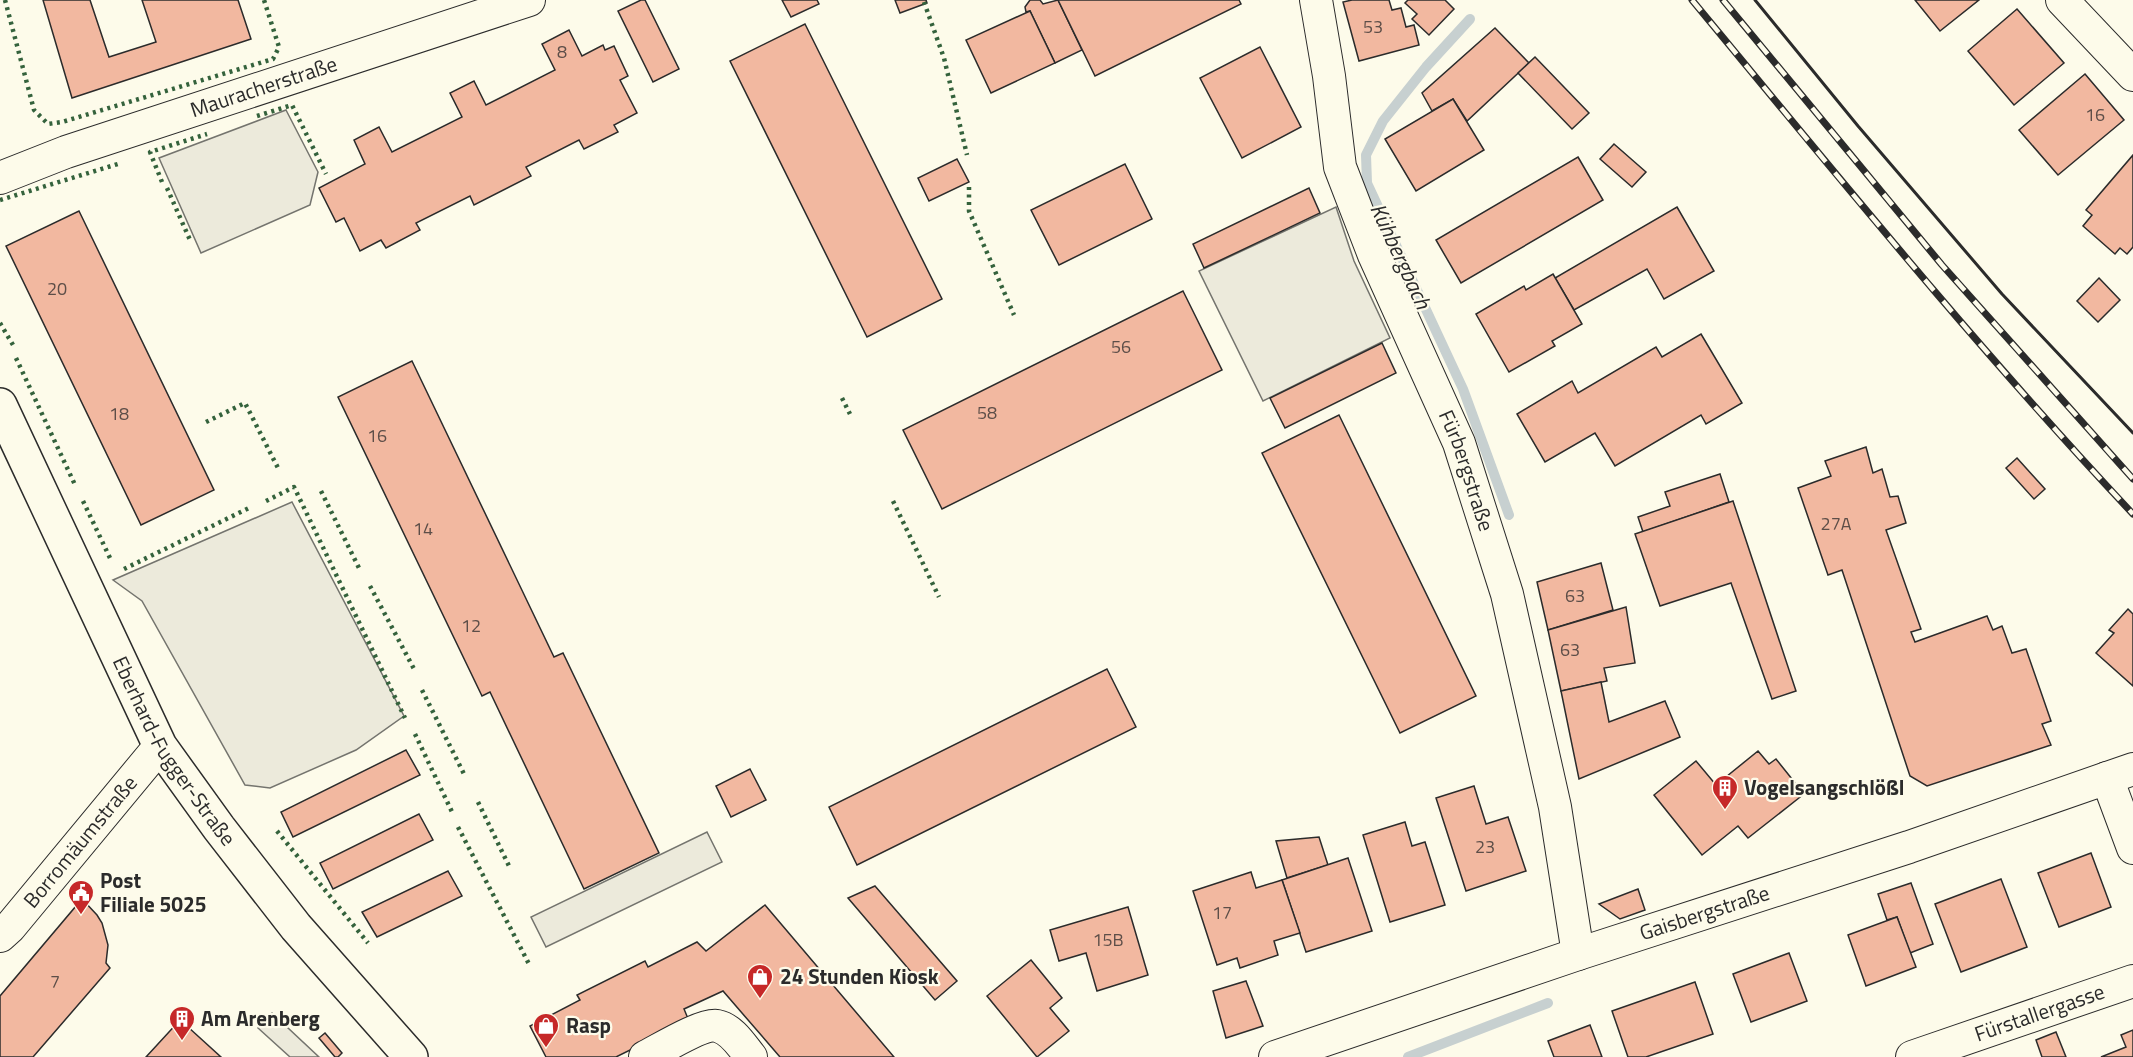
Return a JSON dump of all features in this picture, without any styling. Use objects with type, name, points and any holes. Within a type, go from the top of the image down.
[{"type":"main road","name":"Eberhard-Fugger-Straße","points":[[0,405],[160,746],[219,828],[296,927],[411,1057]]},
{"type":"street","name":"Mauracherstraße","points":[[0,178],[66,152],[529,0]]},
{"type":"street","name":"Fürbergstraße","points":[[1316,0],[1329,76],[1340,167],[1374,255],[1459,443],[1507,594],[1555,807],[1578,954]]},
{"type":"street","points":[[2062,0],[2133,75]]},
{"type":"street","name":"Borromäumstraße","points":[[0,936],[67,860],[160,746]]},
{"type":"street","name":"Gaisbergstraße","points":[[1275,1057],[1578,954],[1909,847],[2120,774]]},
{"type":"street","points":[[2120,774],[2133,848]]},
{"type":"street","name":"Fürstallergasse","points":[[1912,1057],[2133,981]]},
{"type":"street","points":[[645,1057],[700,1029],[717,1026],[732,1034],[751,1057]]},
{"type":"shaded area","points":[[286,110],[318,172],[310,205],[201,253],[159,158]]},
{"type":"shaded area","points":[[1336,207],[1354,261],[1390,338],[1263,401],[1199,271]]},
{"type":"shaded area","points":[[292,502],[404,716],[356,750],[270,788],[245,785],[142,601],[113,580]]},
{"type":"shaded area","points":[[707,832],[722,862],[546,947],[531,917]]},
{"type":"shaded area","points":[[272,1013],[319,1057],[290,1057],[258,1028]]},
{"type":"building","points":[[43,0],[90,0],[109,57],[156,42],[142,0],[238,0],[251,39],[72,98]]},
{"type":"building","points":[[645,0],[679,69],[653,82],[618,11]]},
{"type":"building","points":[[782,0],[817,0],[819,4],[791,17]]},
{"type":"building","points":[[895,0],[926,0],[927,3],[900,13]]},
{"type":"building","points":[[1030,0],[1040,0],[1043,4],[1058,0],[1082,50],[1055,63],[1030,11],[1026,12],[1025,7]]},
{"type":"building","points":[[1058,0],[1239,0],[1241,4],[1095,76]]},
{"type":"building","points":[[1389,0],[1392,10],[1401,8],[1406,27],[1414,25],[1419,45],[1359,61],[1343,2]]},
{"type":"building","points":[[1408,0],[1445,0],[1454,9],[1429,35],[1412,19],[1417,14],[1405,3]]},
{"type":"building","points":[[1915,0],[1979,0],[1940,31]]},
{"type":"building","points":[[2017,9],[2064,63],[2014,105],[1968,51]]},
{"type":"building","points":[[1030,11],[1055,63],[991,93],[966,40]]},
{"type":"building","points":[[805,24],[942,299],[867,337],[730,61]]},
{"type":"building","points":[[1495,28],[1529,63],[1467,121],[1453,99],[1432,111],[1422,93]]},
{"type":"building","points":[[569,30],[582,56],[603,45],[605,50],[614,46],[628,76],[620,80],[637,113],[614,125],[618,132],[584,149],[579,140],[526,167],[531,176],[474,205],[470,196],[416,223],[420,230],[386,248],[381,240],[360,251],[344,218],[336,222],[319,188],[365,164],[354,140],[379,127],[392,152],[462,117],[450,93],[474,81],[486,105],[555,70],[542,44]]},
{"type":"building","points":[[1260,47],[1301,127],[1242,158],[1200,78]]},
{"type":"building","points":[[1535,57],[1589,113],[1572,129],[1518,73]]},
{"type":"building","points":[[2085,74],[2124,120],[2058,175],[2019,130]]},
{"type":"building","points":[[1453,99],[1484,150],[1416,191],[1385,139]]},
{"type":"building","points":[[1614,144],[1646,172],[1632,187],[1600,159]]},
{"type":"building","points":[[2133,155],[2133,247],[2127,254],[2120,248],[2115,254],[2083,226],[2092,215],[2086,210]]},
{"type":"building","points":[[1578,157],[1603,200],[1461,283],[1436,240]]},
{"type":"building","points":[[957,159],[969,182],[929,201],[918,178]]},
{"type":"building","points":[[1125,164],[1152,219],[1059,265],[1031,210]]},
{"type":"building","points":[[1309,188],[1320,213],[1204,268],[1193,244]]},
{"type":"building","points":[[1677,207],[1714,271],[1664,299],[1647,269],[1574,310],[1555,278]]},
{"type":"building","points":[[79,211],[214,490],[141,525],[6,246]]},
{"type":"building","points":[[1553,274],[1582,324],[1552,341],[1555,346],[1509,372],[1476,314],[1524,286],[1526,290]]},
{"type":"building","points":[[2099,278],[2120,300],[2098,322],[2077,301]]},
{"type":"building","points":[[1183,291],[1222,370],[942,509],[903,430]]},
{"type":"building","points":[[1701,334],[1742,403],[1706,424],[1701,415],[1615,466],[1595,433],[1545,462],[1517,414],[1572,381],[1578,393],[1656,347],[1662,357]]},
{"type":"building","points":[[1382,343],[1396,373],[1285,428],[1270,398]]},
{"type":"building","points":[[412,361],[554,657],[563,653],[659,853],[584,889],[490,692],[482,696],[338,397]]},
{"type":"building","points":[[1339,415],[1476,696],[1400,733],[1262,453]]},
{"type":"building","points":[[1866,447],[1873,473],[1882,469],[1890,497],[1898,496],[1906,523],[1886,530],[1921,629],[1911,632],[1915,642],[1987,616],[1993,630],[2002,626],[2012,653],[2026,649],[2051,721],[2042,724],[2051,745],[1927,786],[1910,776],[1842,570],[1828,575],[1798,488],[1831,476],[1825,461]]},
{"type":"building","points":[[2017,458],[2045,489],[2034,499],[2006,468]]},
{"type":"building","points":[[1720,474],[1729,502],[1643,532],[1638,517],[1670,506],[1665,492]]},
{"type":"building","points":[[1733,501],[1796,691],[1772,699],[1731,583],[1660,606],[1635,534]]},
{"type":"building","points":[[1601,563],[1613,610],[1548,630],[1537,582]]},
{"type":"building","points":[[1626,607],[1635,663],[1604,668],[1607,681],[1561,691],[1548,630]]},
{"type":"building","points":[[2128,609],[2133,614],[2133,686],[2096,653],[2114,633],[2109,630]]},
{"type":"building","points":[[1107,669],[1136,727],[857,865],[829,807]]},
{"type":"building","points":[[1601,682],[1609,722],[1665,701],[1680,737],[1579,779],[1561,691]]},
{"type":"building","points":[[406,750],[420,775],[293,837],[281,812]]},
{"type":"building","name":"Vogelsangschlößl","points":[[1758,751],[1769,764],[1776,759],[1804,794],[1748,838],[1738,826],[1702,855],[1654,795],[1696,761],[1716,785]]},
{"type":"building","points":[[750,769],[766,800],[731,817],[716,786]]},
{"type":"building","points":[[1474,786],[1486,824],[1508,817],[1526,871],[1466,891],[1436,798]]},
{"type":"building","points":[[419,814],[433,840],[333,889],[320,863]]},
{"type":"building","points":[[1405,822],[1412,846],[1425,842],[1445,905],[1390,922],[1363,835]]},
{"type":"building","points":[[1319,837],[1328,865],[1287,878],[1276,841]]},
{"type":"building","points":[[2091,853],[2111,907],[2059,927],[2038,873]]},
{"type":"building","points":[[1348,858],[1372,931],[1306,952],[1282,880]]},
{"type":"building","points":[[448,871],[462,896],[377,937],[362,912]]},
{"type":"building","points":[[1251,872],[1256,888],[1282,880],[1300,933],[1274,941],[1278,955],[1240,968],[1237,958],[1217,965],[1193,891]]},
{"type":"building","points":[[2001,879],[2027,947],[1961,972],[1935,904]]},
{"type":"building","points":[[1911,883],[1933,944],[1910,953],[1897,917],[1887,920],[1878,894]]},
{"type":"building","points":[[875,886],[957,981],[935,1000],[848,898]]},
{"type":"building","points":[[1638,889],[1645,910],[1620,919],[1599,904]]},
{"type":"building","points":[[82,899],[102,923],[108,945],[106,963],[110,968],[33,1057],[0,1057],[0,996]]},
{"type":"building","points":[[765,905],[894,1057],[780,1057],[723,991],[684,1009],[689,1021],[616,1057],[546,1057],[530,1026],[580,1000],[577,995],[645,961],[648,967],[697,942],[706,951]]},
{"type":"building","points":[[1128,907],[1148,975],[1097,991],[1086,953],[1059,961],[1050,930]]},
{"type":"building","points":[[1897,917],[1916,967],[1866,986],[1848,935]]},
{"type":"building","points":[[1789,953],[1807,1001],[1751,1022],[1733,974]]},
{"type":"building","points":[[1031,960],[1062,998],[1050,1008],[1069,1031],[1037,1057],[987,996]]},
{"type":"building","points":[[1246,981],[1263,1026],[1226,1038],[1213,991]]},
{"type":"building","points":[[1695,982],[1713,1034],[1646,1057],[1628,1057],[1612,1011]]},
{"type":"building","name":"Am Arenberg","points":[[180,1020],[188,1027],[221,1057],[146,1057]]},
{"type":"building","points":[[1590,1025],[1602,1057],[1554,1057],[1548,1041]]},
{"type":"building","points":[[2133,1030],[2133,1057],[2101,1057],[2126,1047],[2121,1035]]},
{"type":"building","points":[[2056,1032],[2066,1057],[2042,1057],[2036,1040]]},
{"type":"building","points":[[325,1033],[342,1053],[338,1057],[335,1057],[319,1038]]},
{"type":"waterway","name":"Kühbergbach","points":[[1470,19],[1426,67],[1383,121],[1366,155],[1367,183],[1463,389],[1509,515]]},
{"type":"waterway","points":[[1408,1057],[1548,1003]]},
{"type":"railway","points":[[1692,0],[1963,325],[2133,514]]},
{"type":"railway","points":[[1723,0],[1942,265],[2133,479]]},
{"type":"hedge","points":[[5,0],[34,110],[48,124],[62,122],[273,59],[279,47],[264,0]]},
{"type":"hedge","points":[[924,2],[944,58],[967,155]]},
{"type":"hedge","points":[[257,116],[292,105],[326,174]]},
{"type":"hedge","points":[[162,182],[150,152],[207,134]]},
{"type":"hedge","points":[[0,200],[121,163]]},
{"type":"hedge","points":[[969,187],[969,211],[1014,315]]},
{"type":"hedge","points":[[167,188],[190,240]]},
{"type":"hedge","points":[[0,323],[13,345]]},
{"type":"hedge","points":[[16,358],[76,487]]},
{"type":"hedge","points":[[842,398],[850,414]]},
{"type":"hedge","points":[[206,422],[245,403],[278,468]]},
{"type":"hedge","points":[[266,501],[294,487],[405,718]]},
{"type":"hedge","points":[[321,491],[360,570]]},
{"type":"hedge","points":[[83,501],[110,558]]},
{"type":"hedge","points":[[893,501],[939,597]]},
{"type":"hedge","points":[[124,569],[249,508]]},
{"type":"hedge","points":[[370,586],[414,669]]},
{"type":"hedge","points":[[422,690],[464,774]]},
{"type":"hedge","points":[[415,734],[453,814]]},
{"type":"hedge","points":[[478,802],[510,868]]},
{"type":"hedge","points":[[458,827],[529,964]]},
{"type":"hedge","points":[[277,831],[368,943]]},
{"type":"wall","points":[[1755,0],[1858,126],[2002,294],[2133,433]]},
{"type":"place","name":"Vogelsangschlößl","points":[[1725,811]]},
{"type":"place","name":"Post Filiale 5025","points":[[81,916]]},
{"type":"place","name":"24 Stunden Kiosk","points":[[760,1000]]},
{"type":"place","name":"Am Arenberg","points":[[182,1042]]},
{"type":"place","name":"Rasp","points":[[546,1049]]}]
